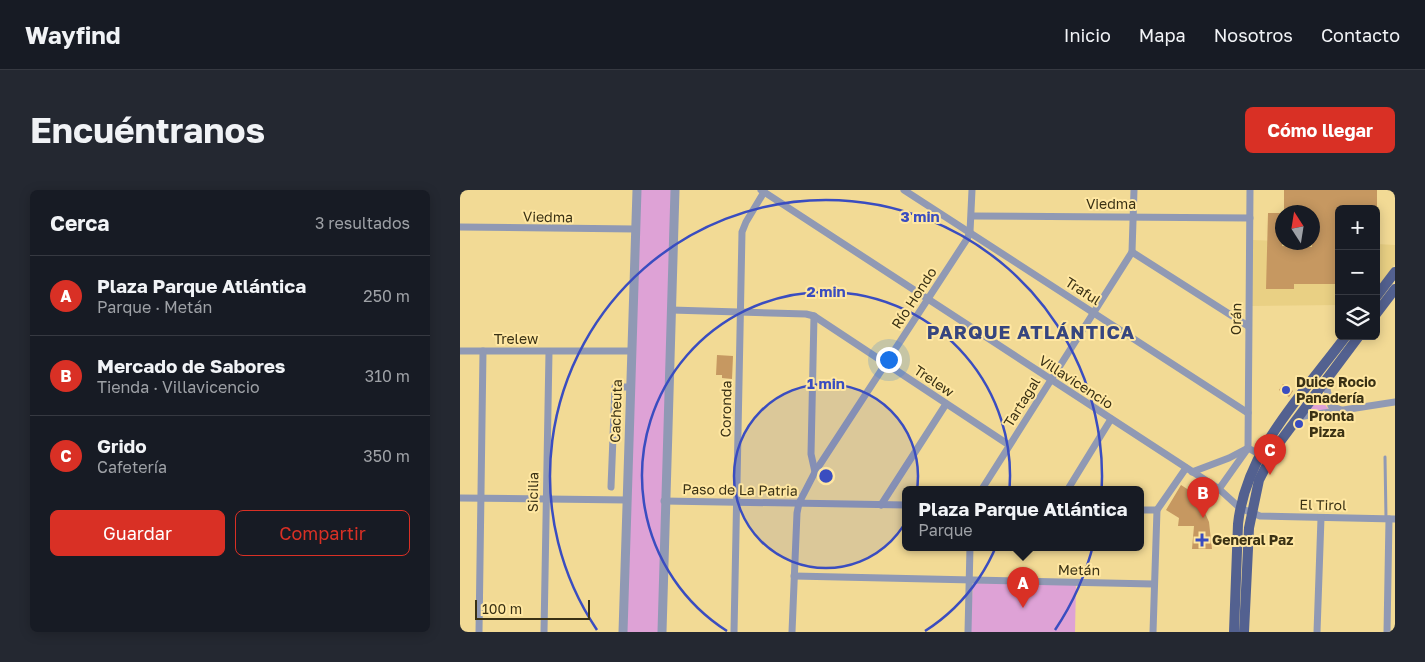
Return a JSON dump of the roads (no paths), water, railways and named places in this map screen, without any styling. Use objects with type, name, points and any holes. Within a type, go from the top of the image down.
[{"type":"main road","points":[[1378,295],[1395,272]]},
{"type":"main road","points":[[1380,309],[1395,289]]},
{"type":"main road","points":[[1234,632],[1240,508],[1250,472],[1259,454],[1343,340]]},
{"type":"main road","points":[[1244,632],[1251,514],[1264,469],[1276,447],[1356,340]]},
{"type":"street","name":"Cacheuta","points":[[623,632],[637,190]]},
{"type":"street","points":[[662,632],[664,501],[674,190]]},
{"type":"street","name":"Traful","points":[[904,190],[1248,413]]},
{"type":"street","points":[[970,232],[972,190]]},
{"type":"street","points":[[1134,190],[1132,252],[1248,326]]},
{"type":"street","name":"Orán","points":[[1248,448],[1250,190]]},
{"type":"street","name":"Villavicencio","points":[[763,191],[1219,489],[1240,508],[1251,514]]},
{"type":"street","name":"Coronda","points":[[734,632],[743,228],[763,191]]},
{"type":"street","name":"Viedma","points":[[972,216],[1250,218]]},
{"type":"street","name":"Viedma","points":[[460,227],[635,230]]},
{"type":"street","name":"Río Hondo","points":[[799,504],[815,472],[970,232]]},
{"type":"street","name":"Tartagal","points":[[984,486],[1132,252]]},
{"type":"street","name":"Trelew","points":[[671,310],[806,314],[814,316],[1010,445]]},
{"type":"street","points":[[814,316],[811,454],[815,472]]},
{"type":"street","name":"Trelew","points":[[460,351],[632,352]]},
{"type":"street","points":[[479,632],[483,352]]},
{"type":"street","name":"Sicilia","points":[[544,632],[549,352]]},
{"type":"street","points":[[1325,381],[1331,406],[1344,411]]},
{"type":"street","points":[[611,487],[615,387],[630,387]]},
{"type":"street","points":[[1298,417],[1395,402]]},
{"type":"street","points":[[881,505],[946,404]]},
{"type":"street","points":[[1070,486],[1111,420]]},
{"type":"street","points":[[1248,448],[1259,454]]},
{"type":"street","points":[[1153,632],[1153,584],[1157,510],[1189,470],[1229,458],[1248,448]]},
{"type":"street","points":[[1219,489],[1248,448]]},
{"type":"street","points":[[460,498],[627,500]]},
{"type":"street","name":"Paso de La Patria","points":[[664,501],[902,505]]},
{"type":"street","points":[[792,632],[799,504]]},
{"type":"street","points":[[1144,510],[1157,510]]},
{"type":"street","name":"El Tirol","points":[[1251,514],[1390,519]]},
{"type":"street","points":[[1317,632],[1321,518]]},
{"type":"street","points":[[1387,632],[1390,519]]},
{"type":"street","points":[[968,632],[970,551]]},
{"type":"street","name":"Metán","points":[[794,576],[1153,584]]},
{"type":"lane","points":[[1385,457],[1390,519]]},
{"type":"place","name":"Duice Rocio Panadería","points":[[1286,390]]},
{"type":"place","name":"Pronta Pizza","points":[[1299,424]]},
{"type":"place","name":"Grido","points":[[1270,475]]},
{"type":"place","name":"Mercado de Sabores","points":[[1203,518]]},
{"type":"place","name":"General Paz","points":[[1202,540]]},
{"type":"place","name":"Plaza Parque Atlántica","points":[[1023,608]]},
{"type":"district","name":"PARQUE ATLÁNTICA","points":[[1031,332]]}]
